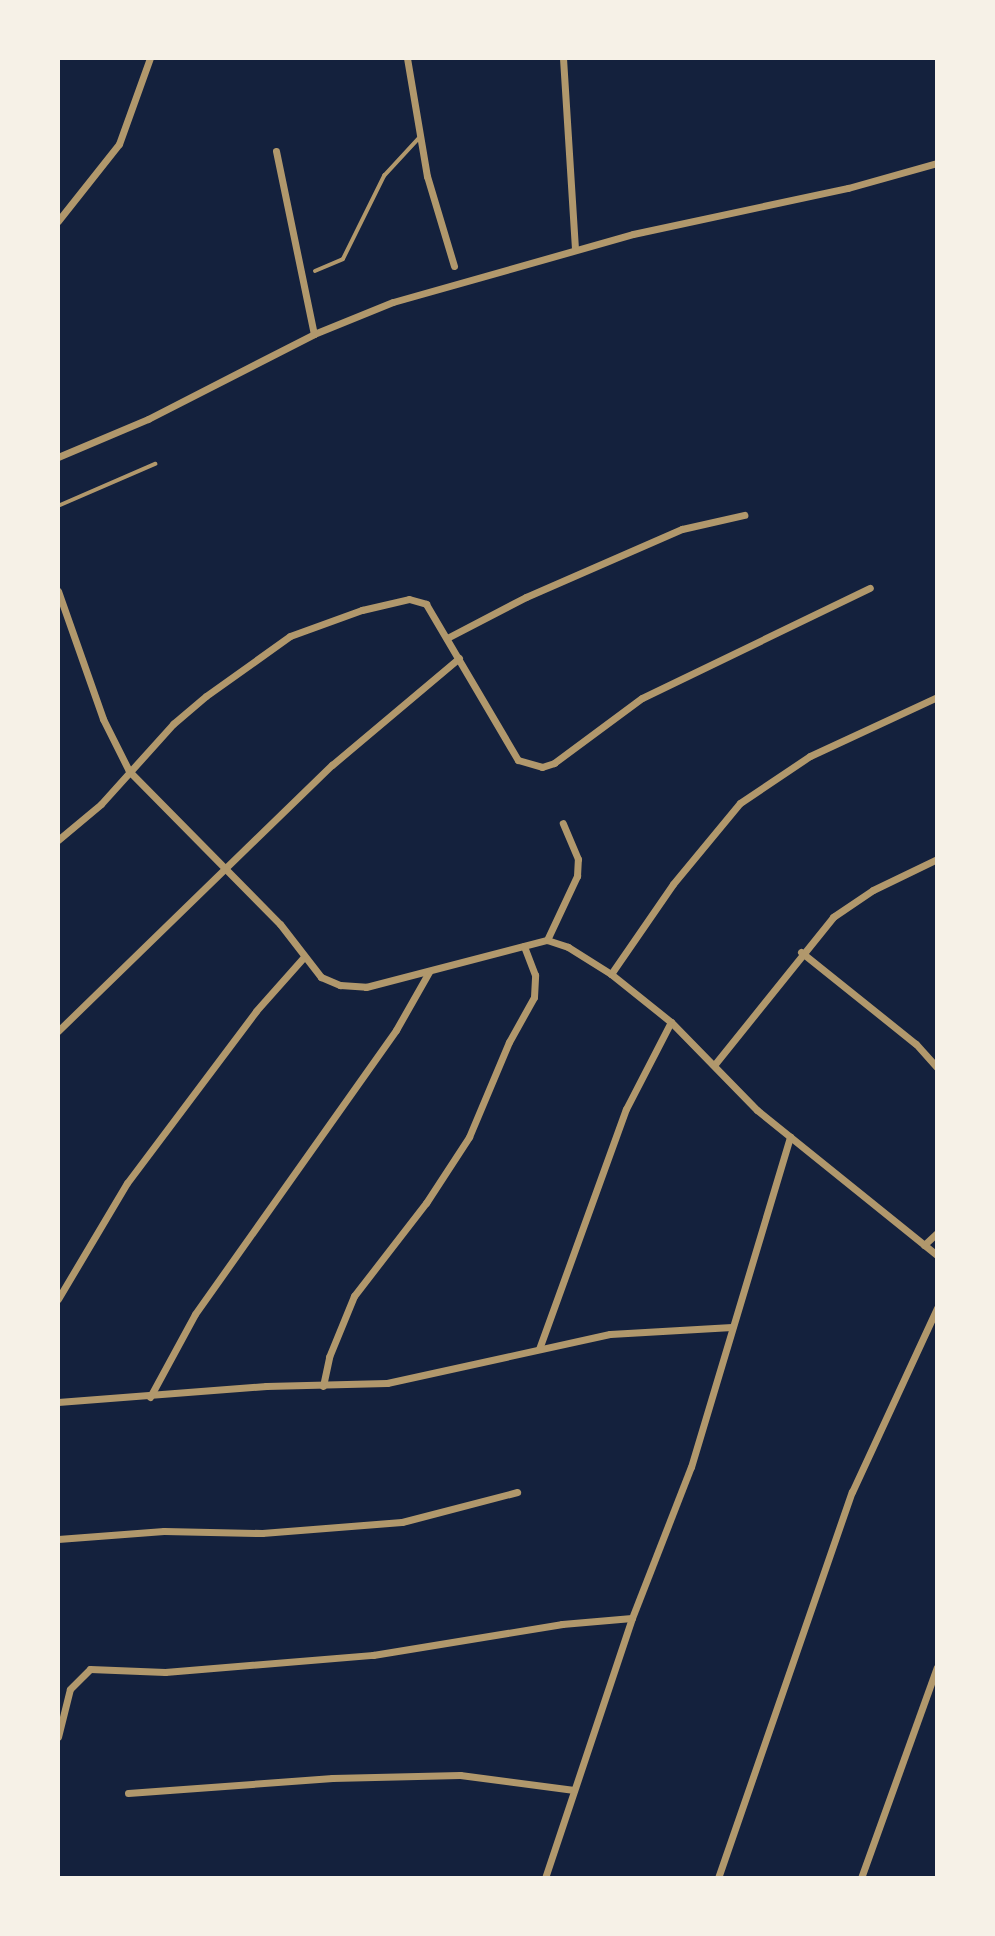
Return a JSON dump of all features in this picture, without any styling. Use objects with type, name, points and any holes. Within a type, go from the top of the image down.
[{"type":"street","points":[[58,222],[119,144],[150,58]]},
{"type":"street","points":[[407,58],[419,138],[454,266]]},
{"type":"street","points":[[563,58],[575,249]]},
{"type":"street","points":[[276,151],[314,334]]},
{"type":"street","points":[[58,457],[148,419],[314,334],[393,302],[575,249],[937,163]]},
{"type":"street","points":[[449,638],[526,597],[682,529],[744,515]]},
{"type":"street","points":[[58,840],[101,804],[129,771],[206,696],[290,636],[362,610],[409,599],[429,607],[518,760],[542,767],[554,763],[642,698],[870,588]]},
{"type":"street","points":[[58,591],[103,719],[129,771],[229,869],[280,924],[321,976],[348,987],[366,987],[547,940],[568,947],[611,974],[671,1022],[715,1064],[757,1110],[937,1255]]},
{"type":"street","points":[[58,1031],[389,712],[459,658]]},
{"type":"street","points":[[611,974],[673,884],[740,803],[810,756],[937,696]]},
{"type":"street","points":[[547,940],[577,877],[578,859],[563,823]]},
{"type":"street","points":[[715,1064],[773,996],[801,952],[851,904],[937,859]]},
{"type":"street","points":[[323,1386],[329,1357],[354,1296],[426,1203],[469,1138],[509,1042],[534,997],[535,975],[523,946]]},
{"type":"street","points":[[801,952],[916,1044],[937,1067]]},
{"type":"street","points":[[58,1299],[127,1183],[256,1011],[304,957]]},
{"type":"street","points":[[150,1397],[195,1314],[396,1030],[429,972]]},
{"type":"street","points":[[539,1349],[626,1109],[671,1022]]},
{"type":"street","points":[[545,1878],[632,1618],[691,1467],[790,1137]]},
{"type":"street","points":[[924,1244],[937,1233]]},
{"type":"street","points":[[718,1878],[852,1492],[937,1308]]},
{"type":"street","points":[[58,1402],[266,1386],[387,1383],[539,1349],[643,1330],[732,1327]]},
{"type":"street","points":[[58,1539],[163,1531],[262,1533],[402,1521],[517,1492]]},
{"type":"street","points":[[58,1737],[71,1689],[90,1669],[165,1672],[373,1655],[562,1624],[632,1618]]},
{"type":"street","points":[[861,1878],[937,1667]]},
{"type":"street","points":[[128,1793],[332,1778],[460,1775],[574,1790]]},
{"type":"lane","points":[[315,271],[343,259],[384,176],[419,138]]},
{"type":"lane","points":[[58,506],[155,464]]}]
